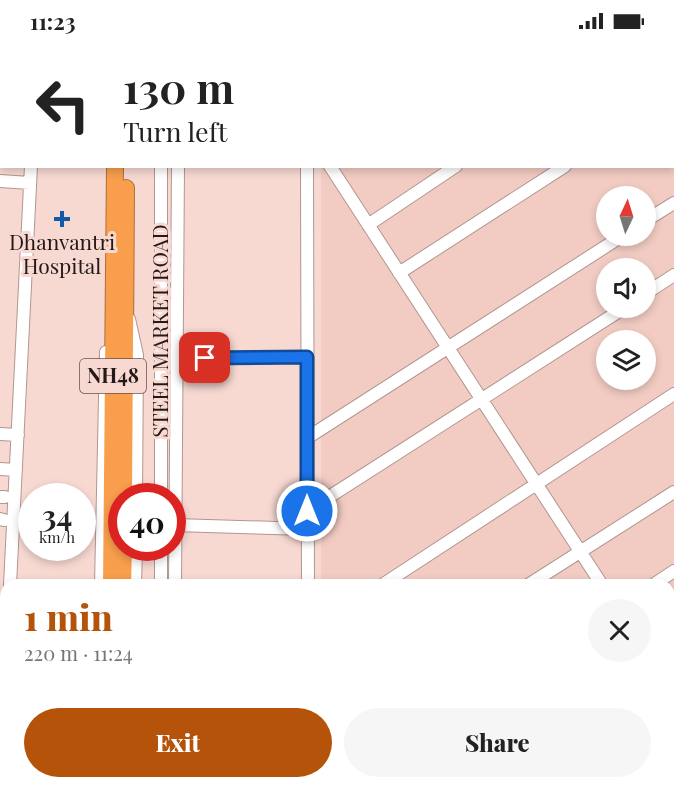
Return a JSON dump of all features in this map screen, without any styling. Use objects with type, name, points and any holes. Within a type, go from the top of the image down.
[{"type":"highway","name":"NH48","points":[[116,168],[124,483]]},
{"type":"highway","name":"NH48","points":[[111,579],[126,168]]},
{"type":"highway","points":[[123,579],[124,561]]},
{"type":"street","points":[[6,579],[16,470],[31,168]]},
{"type":"street","name":"STEEL MARKET ROAD","points":[[161,168],[161,483]]},
{"type":"street","name":"STEEL MARKET ROAD","points":[[175,483],[178,168]]},
{"type":"street","points":[[307,168],[308,579]]},
{"type":"street","points":[[331,168],[598,579]]},
{"type":"street","points":[[368,225],[453,168]]},
{"type":"street","points":[[399,273],[563,168]]},
{"type":"street","points":[[0,181],[30,183]]},
{"type":"street","points":[[656,214],[674,203]]},
{"type":"street","points":[[307,438],[606,246]]},
{"type":"street","points":[[656,287],[674,275]]},
{"type":"street","points":[[121,310],[137,355],[136,483]]},
{"type":"street","points":[[100,579],[104,376],[108,337],[121,310]]},
{"type":"street","points":[[307,511],[608,318]]},
{"type":"street","points":[[205,358],[307,357]]},
{"type":"street","points":[[161,361],[176,360]]},
{"type":"street","points":[[391,579],[674,394]]},
{"type":"street","points":[[0,434],[18,435]]},
{"type":"street","points":[[0,469],[16,470]]},
{"type":"street","points":[[537,579],[674,492]]},
{"type":"street","points":[[186,525],[308,529]]},
{"type":"street","points":[[135,579],[136,561]]},
{"type":"street","points":[[161,561],[161,579]]},
{"type":"street","name":"STEEL MARKET ROAD","points":[[175,561],[175,579]]},
{"type":"shaded area","points":[[321,168],[674,168],[674,579],[321,579]]},
{"type":"place","name":"Dhanvantri Hospital","points":[[62,219]]},
{"type":"route","points":[[205,358],[307,357],[307,511]]}]
